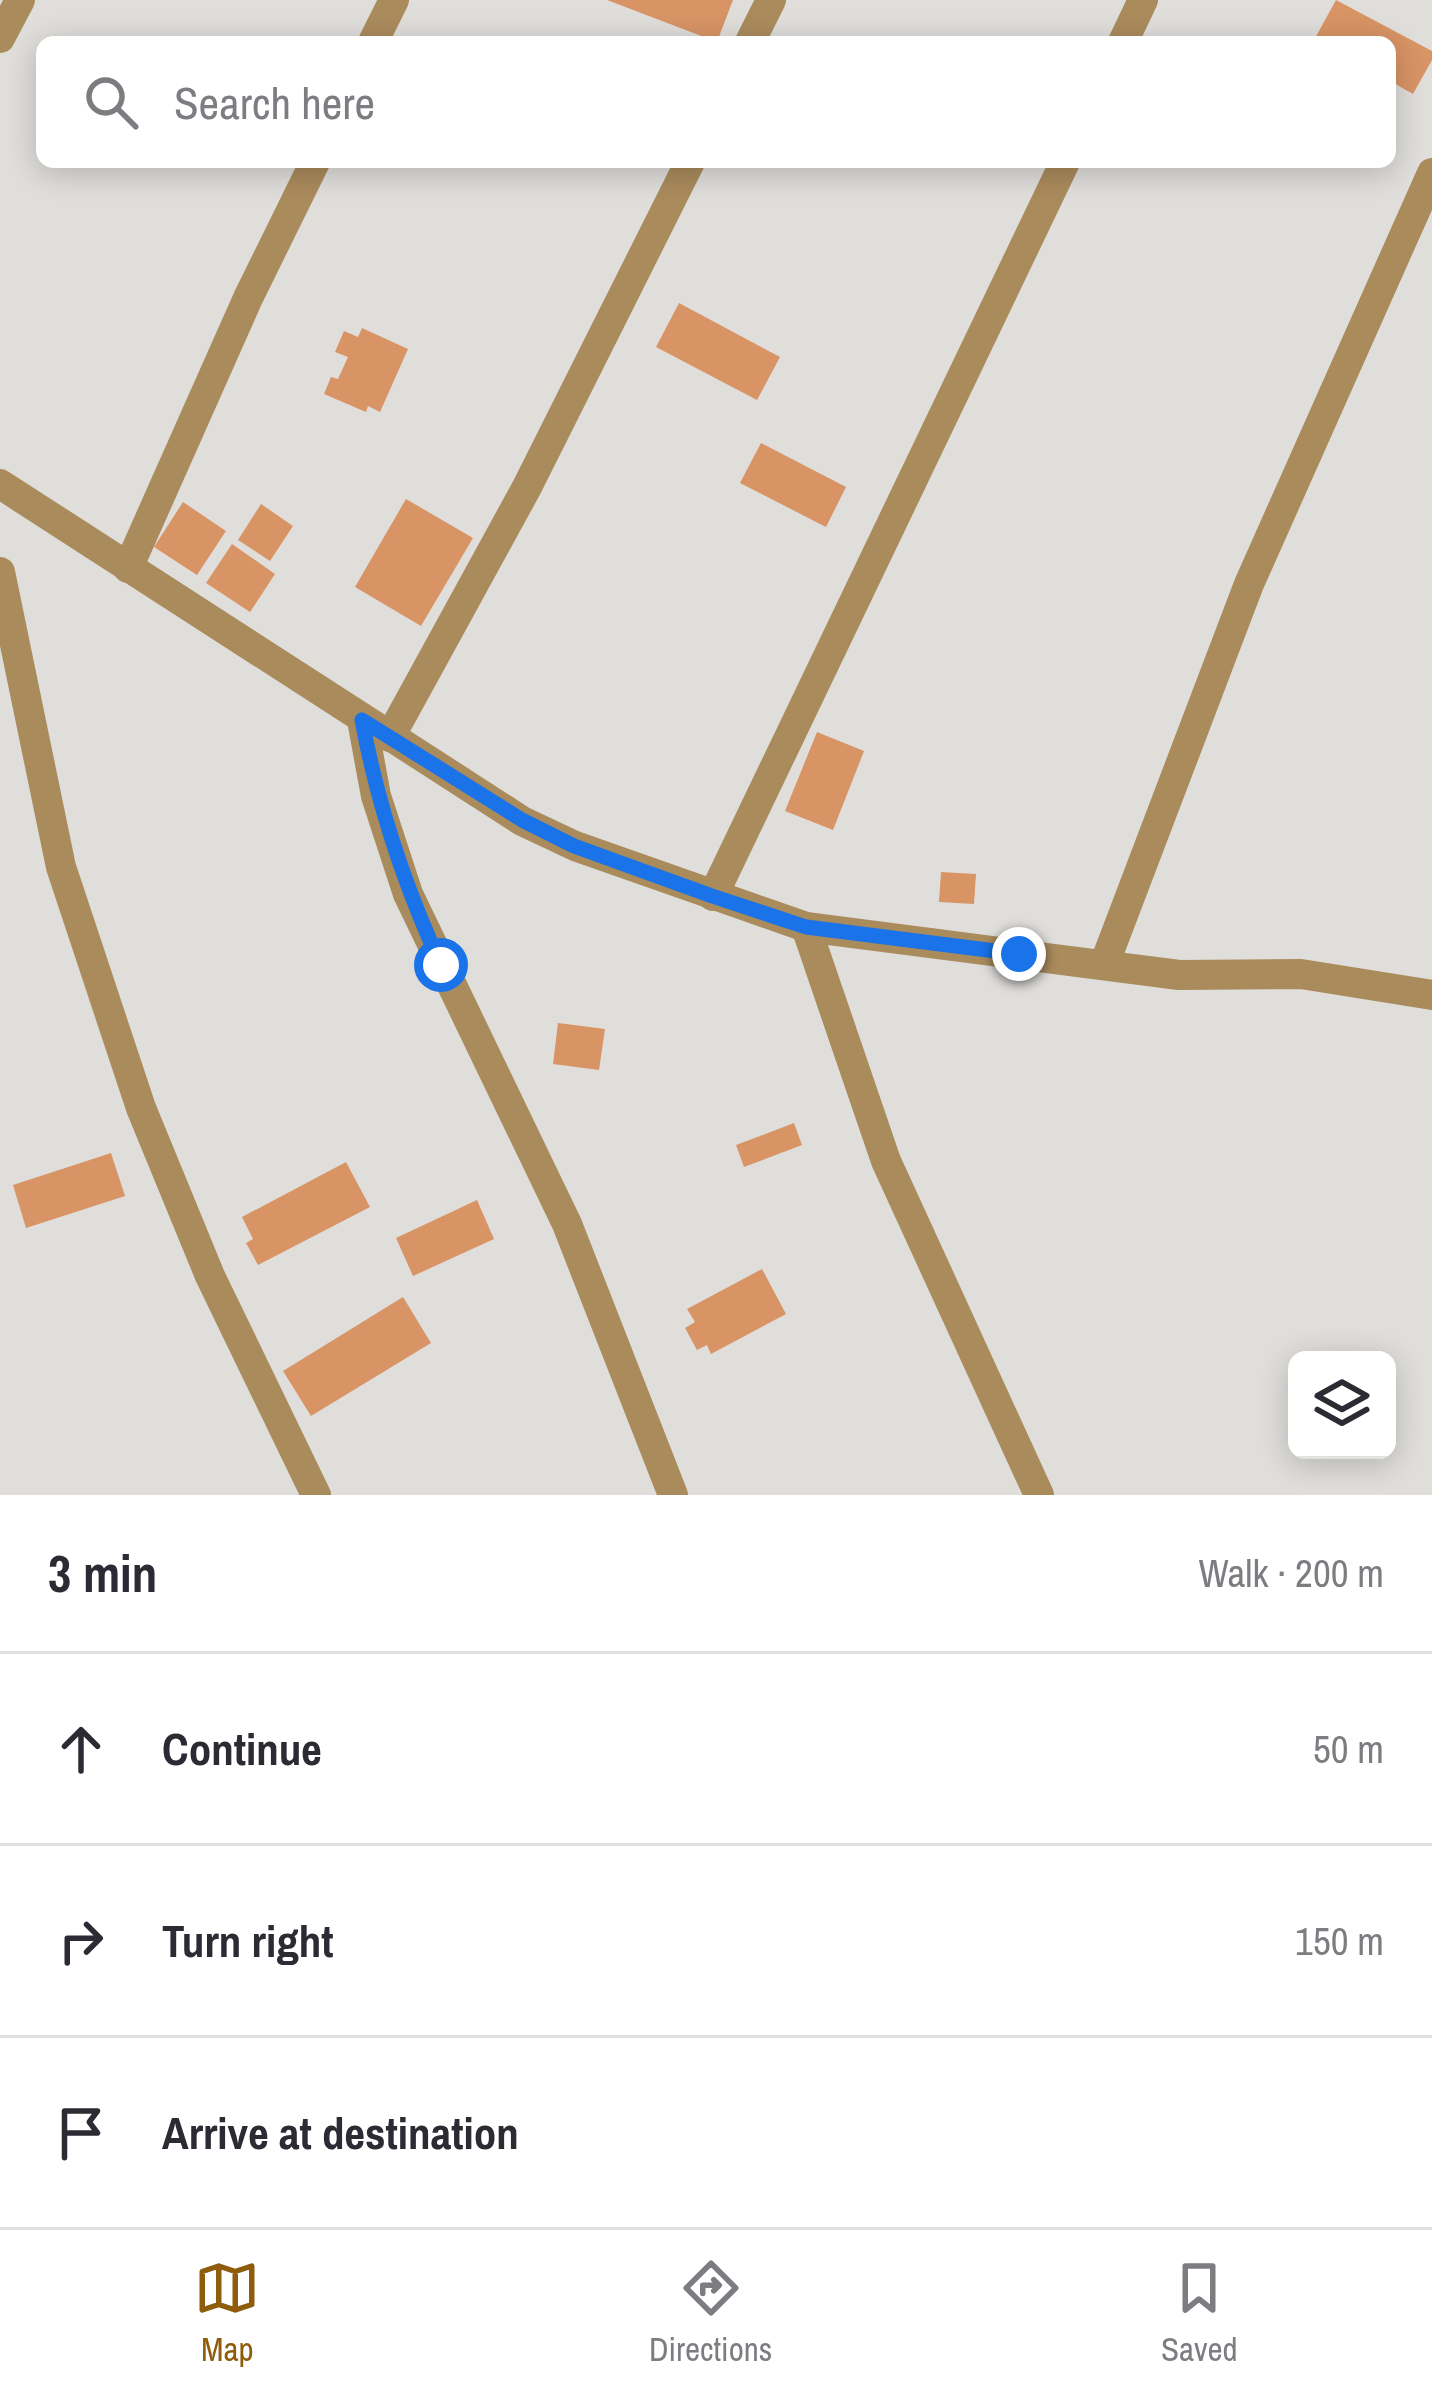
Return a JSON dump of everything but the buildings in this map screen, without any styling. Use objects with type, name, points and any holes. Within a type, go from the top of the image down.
[{"type":"street","points":[[0,38],[20,0]]},
{"type":"street","points":[[376,36],[394,0]]},
{"type":"street","points":[[753,36],[771,0]]},
{"type":"street","points":[[1126,36],[1143,0]]},
{"type":"street","points":[[128,568],[311,168]]},
{"type":"street","points":[[390,737],[527,487],[687,168]]},
{"type":"street","points":[[712,896],[1062,168]]},
{"type":"street","points":[[1105,965],[1249,584],[1432,172]]},
{"type":"street","points":[[0,484],[362,720],[540,829],[712,896],[806,927],[1178,975],[1301,974],[1432,995]]},
{"type":"street","points":[[0,572],[61,867],[141,1108],[210,1276],[316,1495]]},
{"type":"street","points":[[362,720],[376,796],[408,894],[567,1224],[673,1495]]},
{"type":"street","points":[[806,927],[886,1162],[1039,1495]]},
{"type":"route","points":[[441,965],[397,862],[376,796],[362,720],[522,820],[574,846],[712,896],[806,927],[1019,954]]}]
